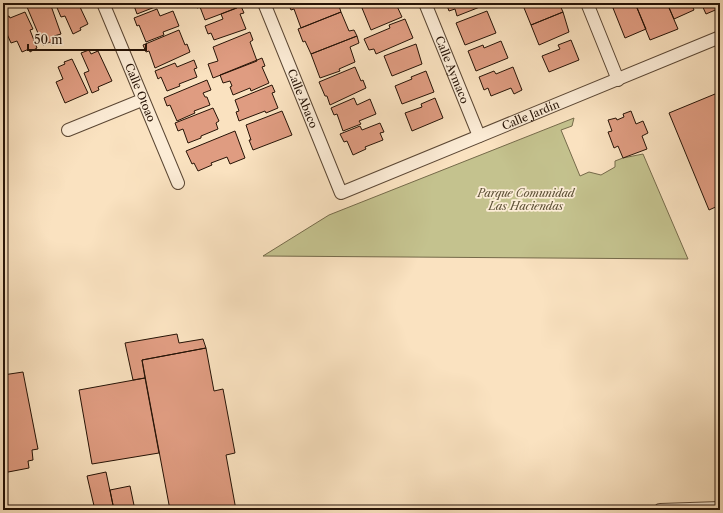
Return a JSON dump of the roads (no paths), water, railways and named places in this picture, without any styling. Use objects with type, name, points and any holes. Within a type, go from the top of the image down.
[{"type":"street","name":"Calle Otoao","points":[[103,3],[142,100],[178,183]]},
{"type":"street","name":"Calle Abaco","points":[[264,3],[341,193]]},
{"type":"street","name":"Calle Aymaco","points":[[425,3],[479,136]]},
{"type":"street","points":[[587,3],[618,80]]},
{"type":"street","name":"Calle Jardín","points":[[341,193],[720,38]]},
{"type":"street","points":[[68,130],[142,100]]},
{"type":"street","points":[[660,510],[720,508]]},
{"type":"park label","name":"Parque Comunidad Las Haciendas","points":[[526,199]]}]
